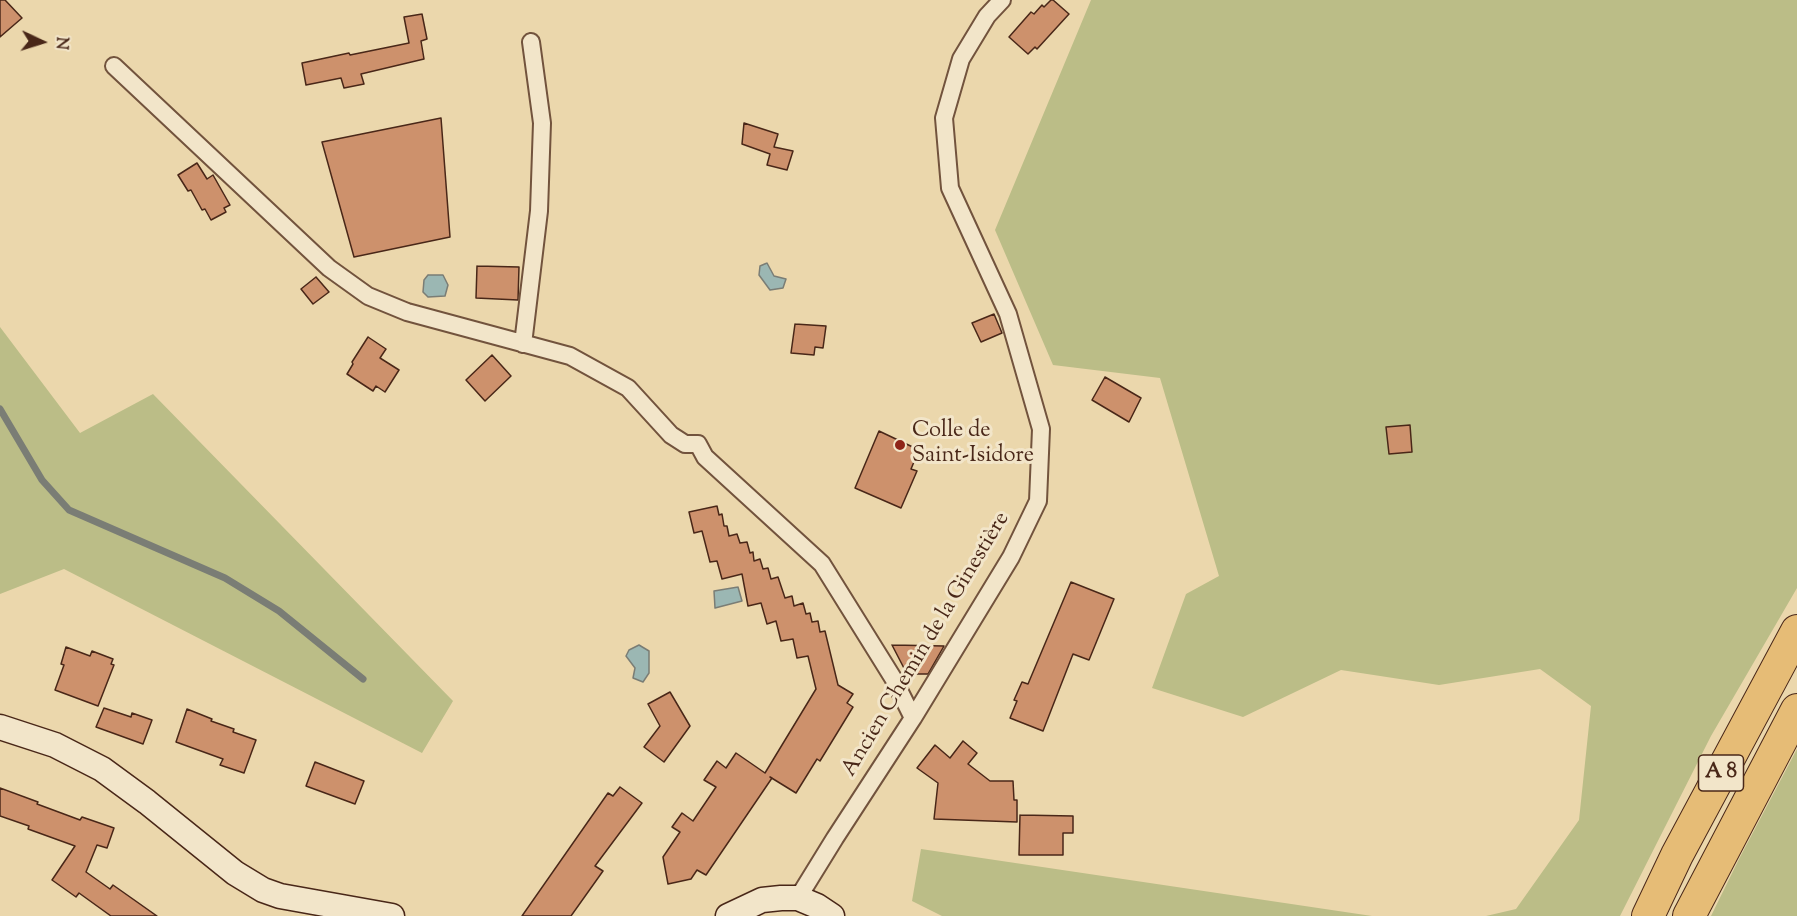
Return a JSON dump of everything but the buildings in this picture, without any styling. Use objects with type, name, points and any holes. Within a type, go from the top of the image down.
[{"type":"highway","name":"A 8","points":[[1648,916],[1677,855],[1797,631]]},
{"type":"highway","name":"A 8","points":[[1689,916],[1797,711]]},
{"type":"street","name":"Ancien Chemin de la Ginestière","points":[[798,898],[913,718],[1011,557],[1038,501],[1041,429],[1008,314],[950,188],[944,118],[961,59],[987,16],[1002,0]]},
{"type":"street","points":[[523,344],[539,211],[542,123],[531,42]]},
{"type":"street","points":[[114,66],[328,268],[368,296],[407,312],[570,356],[628,388],[671,435],[685,444],[698,444],[705,457],[822,564],[893,678],[913,718]]},
{"type":"street","points":[[0,727],[54,745],[102,769],[235,873],[263,890],[280,896],[392,916]]},
{"type":"street","points":[[728,916],[762,900],[798,898],[817,906],[832,916]]},
{"type":"green space","points":[[1091,0],[1797,0],[1797,588],[1711,736],[1620,916],[1486,916],[1516,909],[1579,820],[1591,706],[1540,669],[1439,685],[1341,670],[1243,717],[1152,688],[1186,594],[1219,576],[1160,378],[1053,365],[995,230]]},
{"type":"green space","points":[[0,327],[80,433],[153,394],[453,701],[422,753],[64,569],[0,594]]},
{"type":"green space","points":[[1797,749],[1797,916],[1711,916],[1739,859]]},
{"type":"green space","points":[[921,849],[1372,916],[942,916],[912,901]]},
{"type":"water","points":[[767,263],[774,276],[786,279],[783,288],[770,290],[759,275],[760,266]]},
{"type":"water","points":[[428,275],[443,275],[448,285],[445,296],[428,297],[423,292],[424,280]]},
{"type":"water","points":[[738,587],[742,601],[715,608],[714,591]]},
{"type":"water","points":[[639,645],[649,651],[649,673],[643,682],[633,678],[635,668],[626,656],[629,650]]},
{"type":"waterway","points":[[0,409],[42,480],[69,510],[225,578],[279,611],[363,679]]},
{"type":"place","name":"Colle de Saint-Isidore","points":[[900,445]]}]
